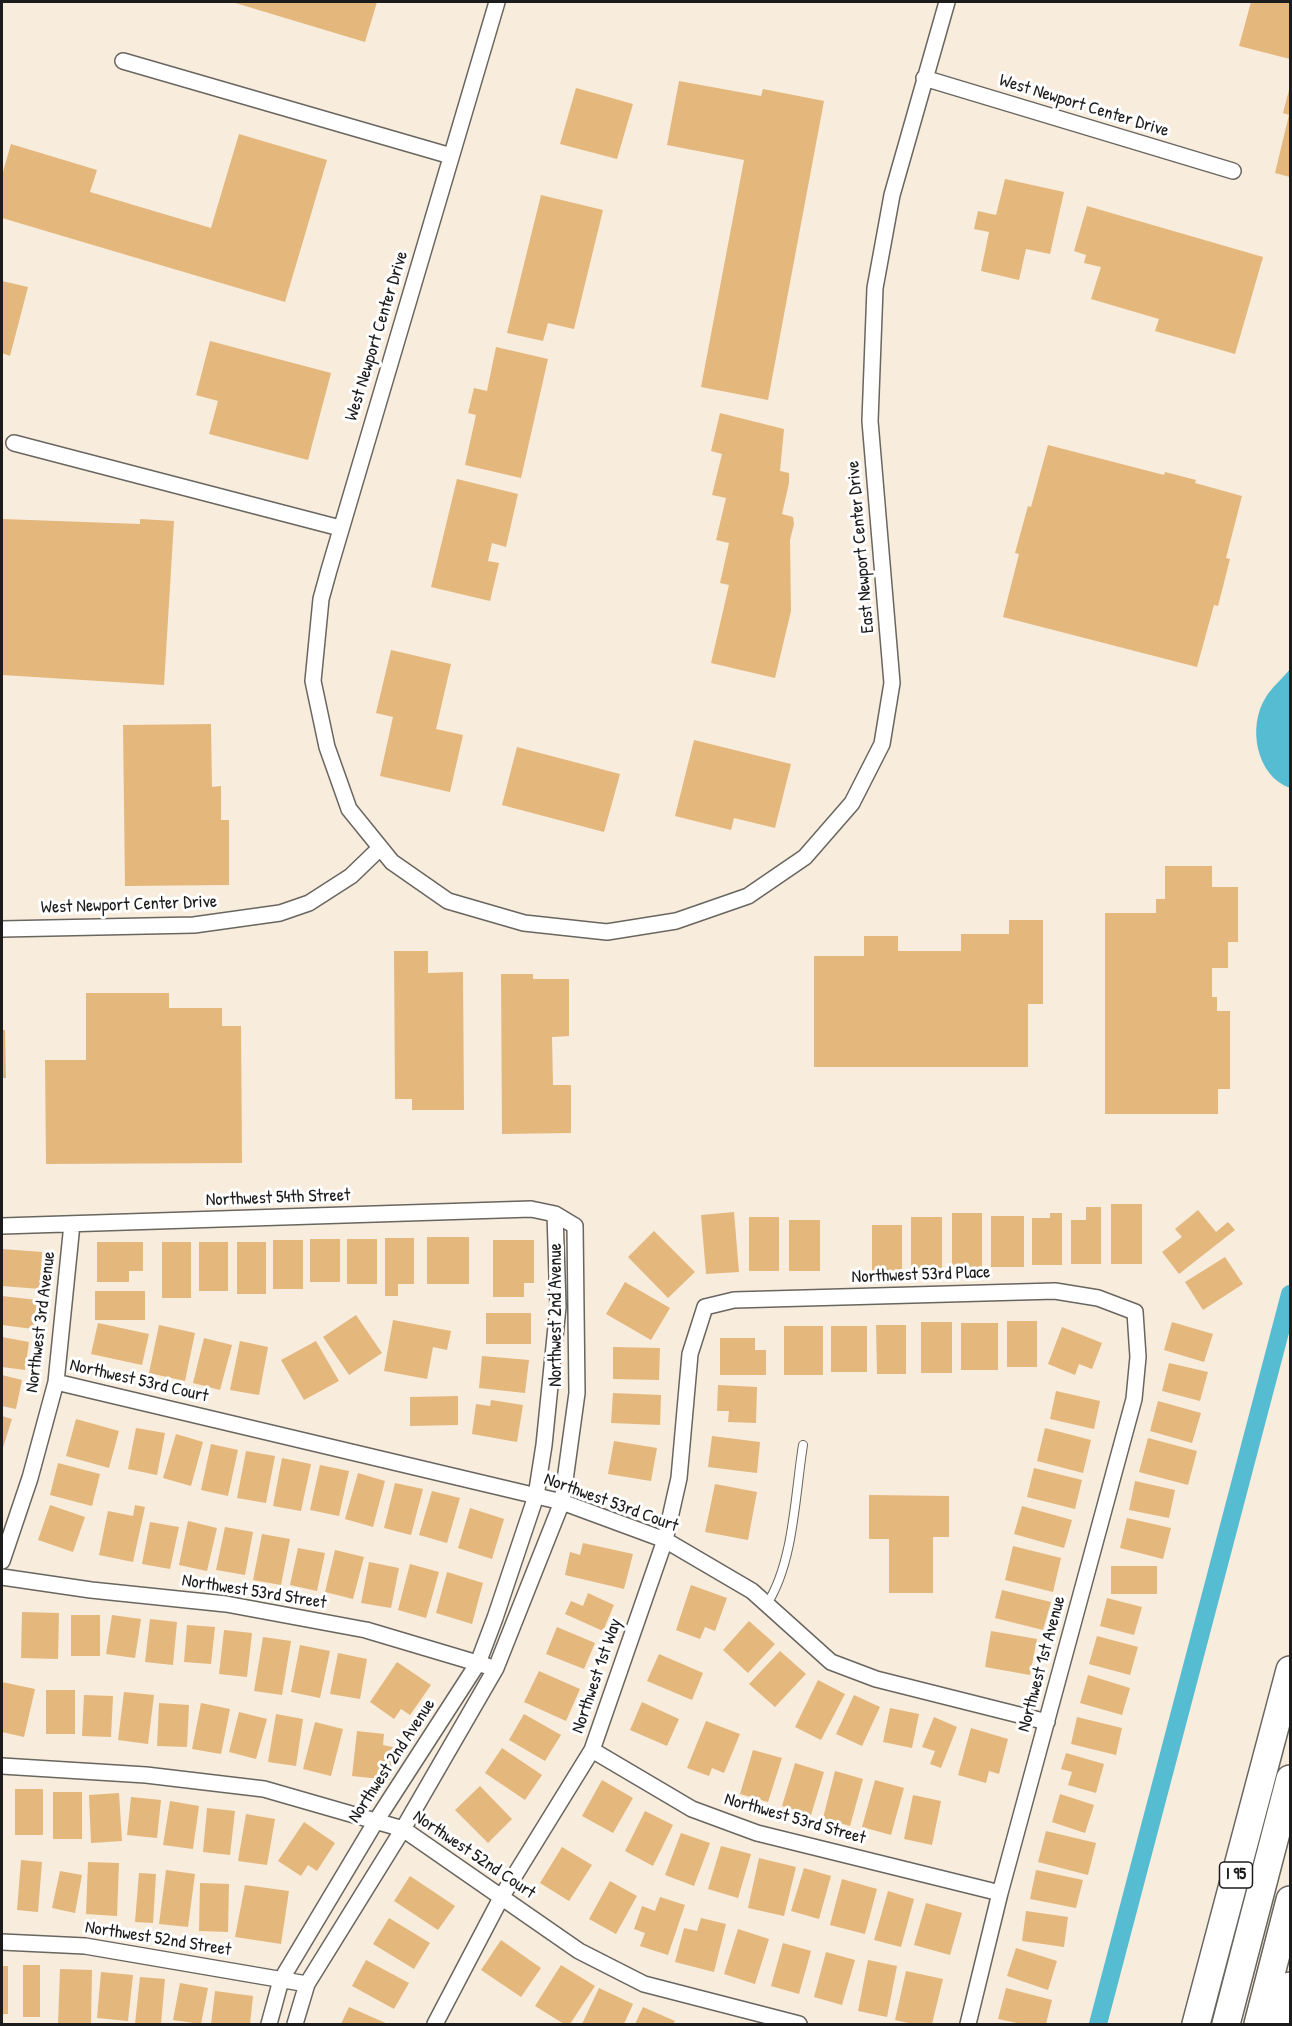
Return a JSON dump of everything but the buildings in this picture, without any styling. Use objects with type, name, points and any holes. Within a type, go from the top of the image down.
[{"type":"highway","name":"I 95","points":[[1196,2025],[1290,1670]]},
{"type":"highway","points":[[1226,2025],[1290,1779]]},
{"type":"highway","points":[[1258,2025],[1290,1900]]},
{"type":"highway","points":[[1280,2025],[1290,1986]]},
{"type":"street","name":"West Newport Center Drive","points":[[497,2],[340,528],[321,599],[313,681],[327,747],[349,809],[392,862],[448,901],[524,923],[607,932]]},
{"type":"street","name":"East Newport Center Drive","points":[[607,932],[676,921],[748,896],[757,890],[805,857],[852,803],[882,744],[892,683],[870,421],[875,288],[892,195],[946,2]]},
{"type":"street","points":[[123,61],[452,156]]},
{"type":"street","name":"West Newport Center Drive","points":[[924,78],[1233,171]]},
{"type":"street","points":[[14,443],[340,528]]},
{"type":"street","name":"West Newport Center Drive","points":[[2,929],[194,925],[280,913],[309,903],[351,876],[380,848]]},
{"type":"street","name":"Northwest 54th Street","points":[[2,1226],[531,1209],[555,1214]]},
{"type":"street","name":"Northwest 2nd Avenue","points":[[268,2025],[281,1980],[376,1821],[478,1663],[536,1496],[544,1445],[558,1307],[555,1214]]},
{"type":"street","name":"Northwest 2nd Avenue","points":[[295,2025],[306,1984],[404,1829],[496,1668],[562,1502],[577,1393],[575,1226],[555,1214]]},
{"type":"street","name":"Northwest 3rd Avenue","points":[[2,1561],[30,1478],[56,1382],[72,1224]]},
{"type":"street","name":"Northwest 53rd Place","points":[[705,1307],[734,1300],[1055,1291],[1098,1298],[1135,1312]]},
{"type":"street","name":"Northwest 1st Way","points":[[435,2025],[502,1896],[592,1750],[665,1540],[679,1478],[690,1354],[705,1307]]},
{"type":"street","name":"Northwest 1st Avenue","points":[[968,2025],[1000,1893],[1134,1399],[1138,1357],[1135,1312]]},
{"type":"street","name":"Northwest 53rd Court","points":[[56,1382],[562,1502],[665,1540],[752,1591],[831,1662],[876,1679],[1047,1722]]},
{"type":"street","name":"Northwest 53rd Street","points":[[2,1577],[91,1590],[238,1606],[366,1630],[496,1668]]},
{"type":"street","name":"Northwest 53rd Street","points":[[592,1750],[692,1809],[757,1833],[1000,1893]]},
{"type":"street","name":"Northwest 52nd Court","points":[[2,1766],[146,1775],[264,1789],[404,1829],[579,1951],[644,1984],[799,2025]]},
{"type":"street","name":"Northwest 52nd Street","points":[[2,1942],[85,1946],[306,1984]]},
{"type":"lane","points":[[767,1604],[778,1586],[784,1565],[803,1445]]},
{"type":"water","points":[[1290,669],[1290,788],[1278,782],[1269,773],[1262,762],[1256,735],[1260,709],[1266,697]]},
{"type":"waterway","points":[[1098,2024],[1290,1294]]}]
